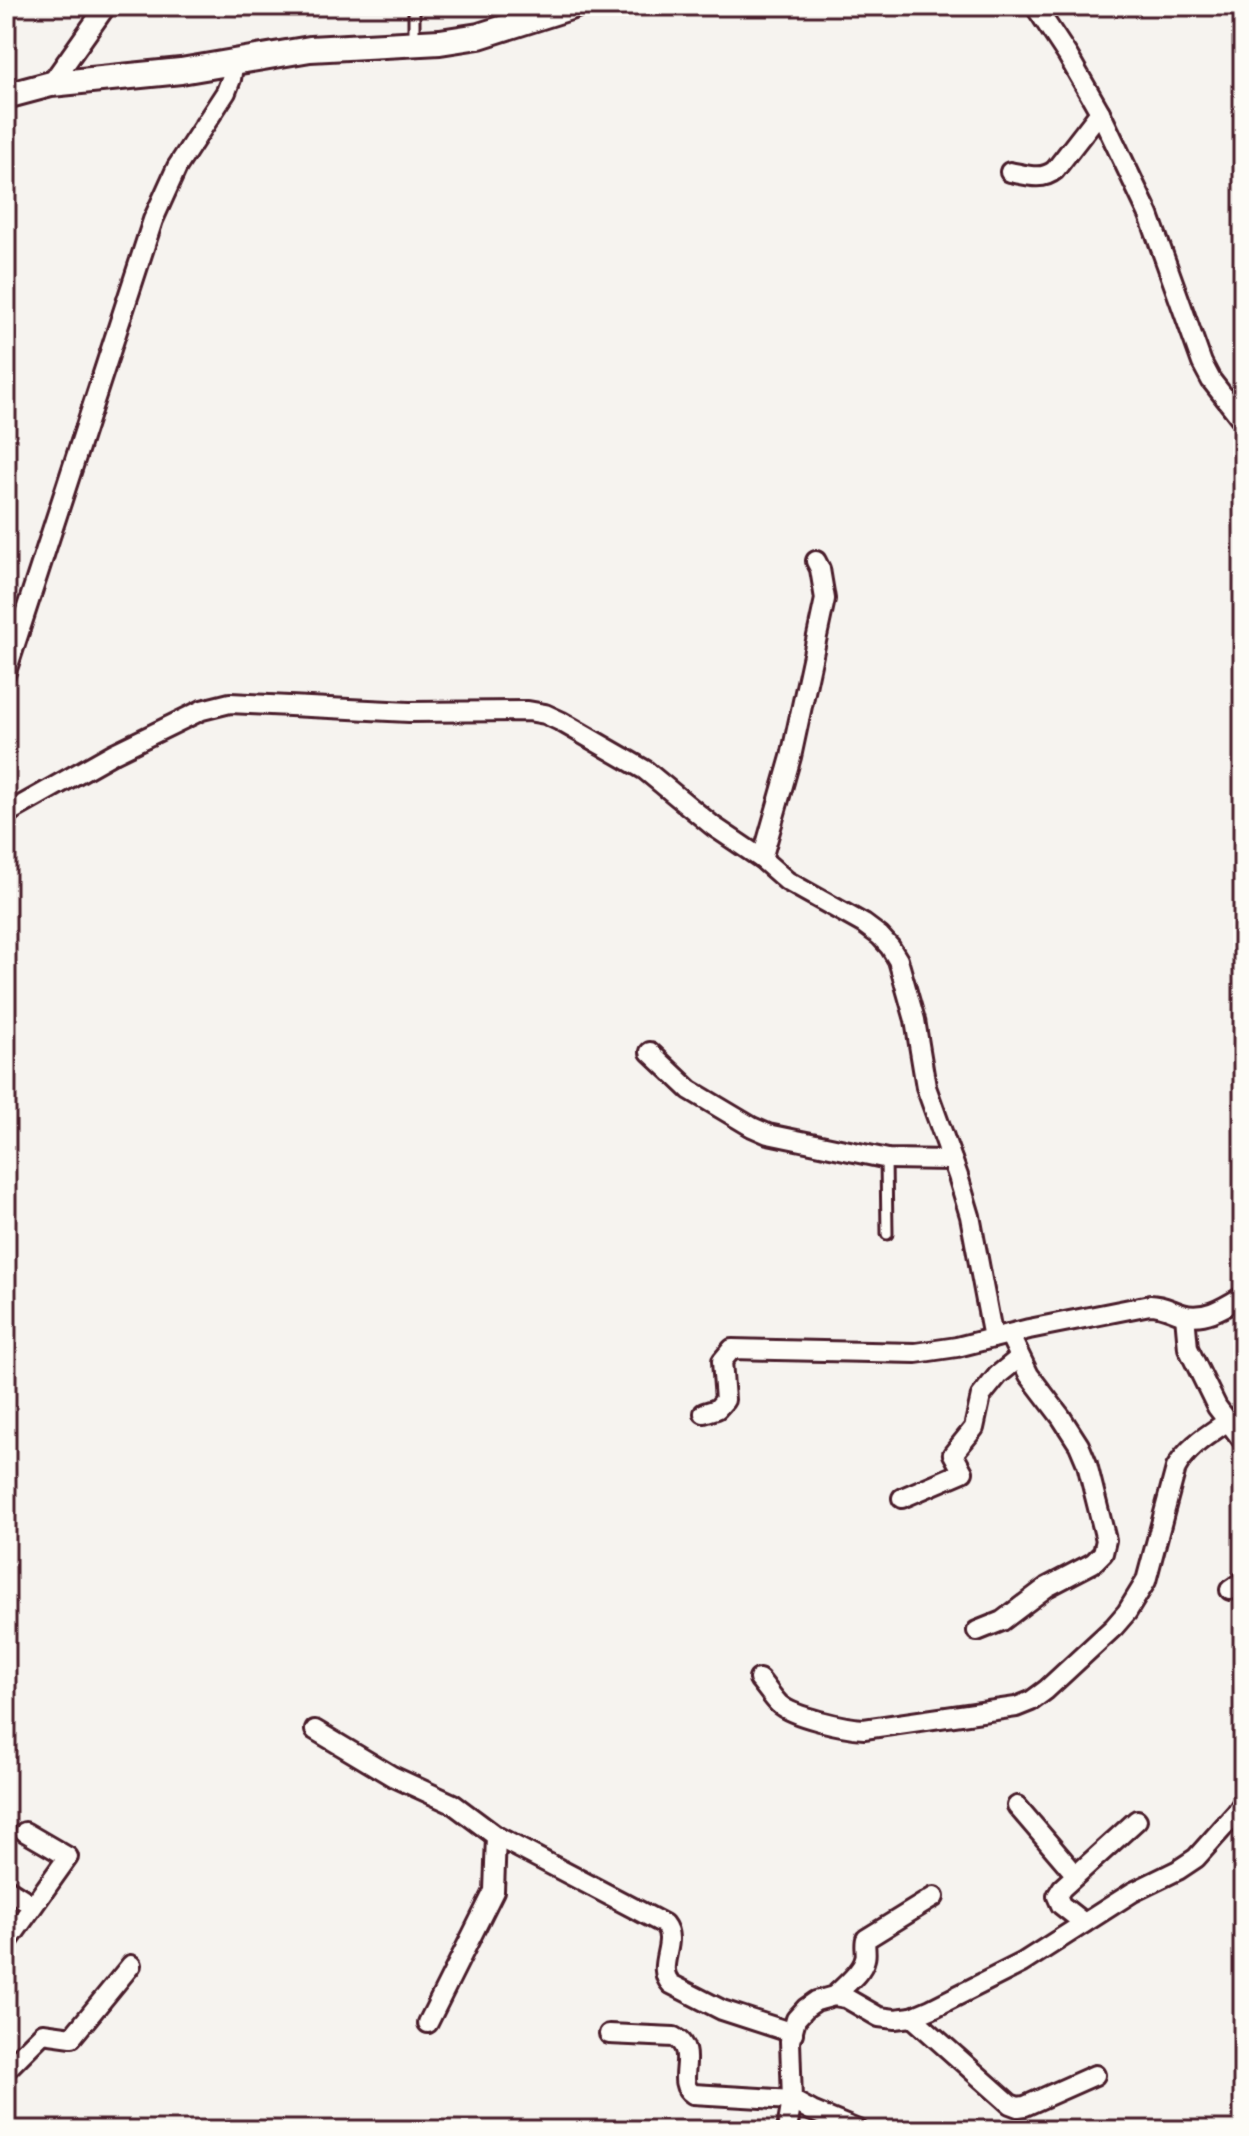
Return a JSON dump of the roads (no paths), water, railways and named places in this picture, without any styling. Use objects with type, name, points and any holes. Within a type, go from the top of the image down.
[{"type":"street","points":[[51,84],[106,6]]},
{"type":"street","points":[[6,96],[51,84],[181,71],[310,49],[479,36],[573,6]]},
{"type":"street","points":[[1035,6],[1100,112],[1149,215],[1202,363],[1211,380],[1243,421]]},
{"type":"street","points":[[6,672],[153,220],[177,167],[226,92],[234,61]]},
{"type":"street","points":[[1010,172],[1040,177],[1049,175],[1100,112]]},
{"type":"street","points":[[762,859],[791,757],[825,599],[816,561]]},
{"type":"street","points":[[6,814],[114,753],[217,705],[230,703],[409,712],[528,711],[560,721],[645,770],[787,881],[880,936],[898,960],[915,1020],[926,1087],[970,1216],[1001,1336],[1079,1445],[1087,1464],[1106,1540],[1103,1553],[1093,1563],[1047,1587],[1002,1621],[977,1631]]},
{"type":"street","points":[[650,1052],[690,1090],[768,1134],[886,1159],[952,1160]]},
{"type":"street","points":[[704,1413],[717,1409],[725,1400],[722,1361],[732,1349],[916,1353],[1150,1305],[1161,1305],[1185,1315],[1205,1314],[1218,1311],[1243,1296]]},
{"type":"street","points":[[1185,1315],[1188,1348],[1207,1387],[1243,1441]]},
{"type":"street","points":[[902,1498],[963,1472],[953,1454],[974,1428],[981,1396],[998,1375],[1019,1358]]},
{"type":"street","points":[[759,1679],[779,1704],[790,1712],[848,1728],[864,1729],[1016,1707],[1031,1701],[1127,1612],[1146,1581],[1176,1468],[1192,1446],[1228,1421]]},
{"type":"street","points":[[315,1730],[392,1776],[453,1804],[496,1836],[664,1924],[670,1940],[664,1970],[665,1978],[671,1984],[722,2010],[793,2033]]},
{"type":"street","points":[[787,2130],[792,2100],[790,2041],[796,2019],[806,2008],[816,2001],[834,1996],[846,1998],[879,2017],[912,2017],[1022,1963],[1133,1892],[1178,1870],[1196,1858],[1243,1803]]},
{"type":"street","points":[[1017,1806],[1076,1875]]},
{"type":"street","points":[[1084,1923],[1061,1905],[1057,1896],[1137,1820]]},
{"type":"street","points":[[6,1944],[68,1857],[25,1832]]},
{"type":"street","points":[[428,2023],[494,1891],[496,1836]]},
{"type":"street","points":[[6,1888],[33,1905]]},
{"type":"street","points":[[834,1996],[861,1968],[865,1959],[866,1939],[934,1897]]},
{"type":"street","points":[[6,2070],[43,2033],[72,2037],[131,1965]]},
{"type":"street","points":[[912,2017],[1010,2104],[1018,2107],[1095,2075]]},
{"type":"street","points":[[609,2034],[679,2039],[686,2047],[686,2090],[693,2094],[792,2100],[858,2130]]},
{"type":"lane","points":[[414,6],[414,43]]},
{"type":"lane","points":[[886,1159],[887,1234]]}]
